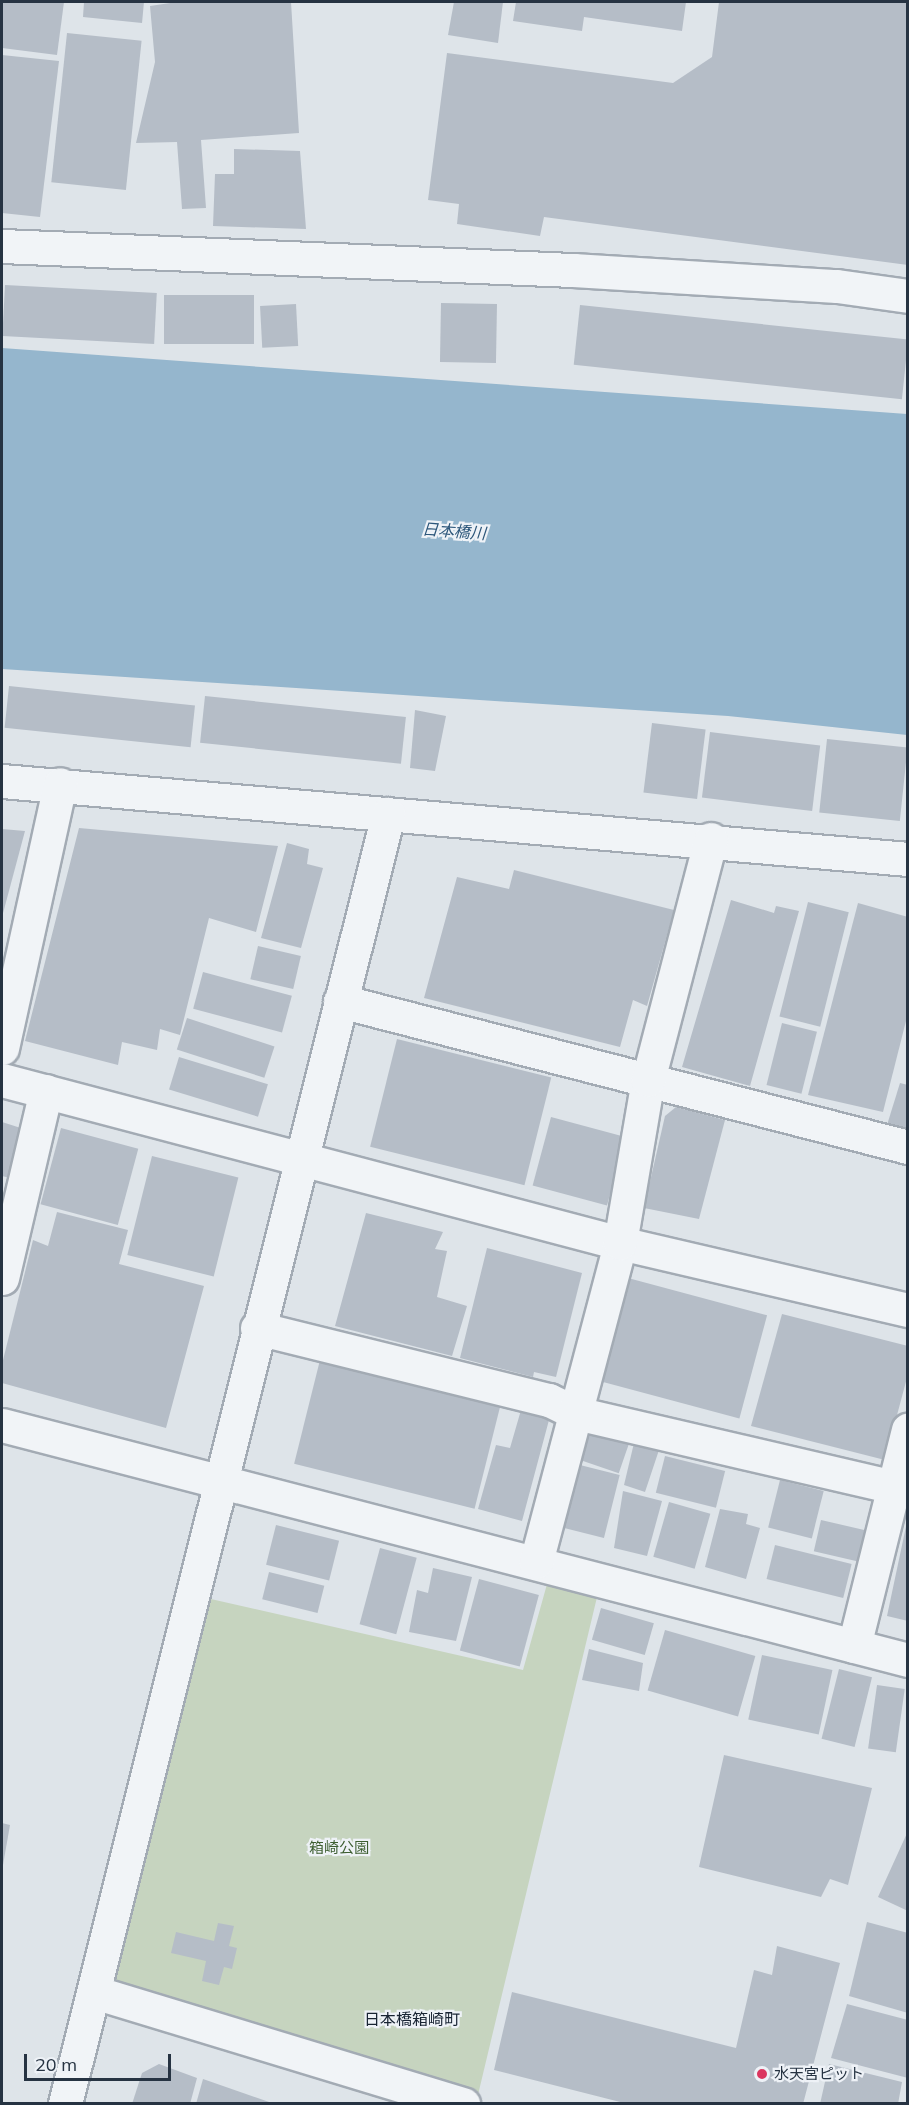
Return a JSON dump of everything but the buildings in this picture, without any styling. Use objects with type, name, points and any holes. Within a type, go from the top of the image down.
[{"type":"street","points":[[2,246],[573,270],[837,286],[908,296]]},
{"type":"street","points":[[2,781],[60,784],[388,814],[711,838],[908,859]]},
{"type":"street","points":[[2,1048],[60,784]]},
{"type":"street","points":[[65,2103],[300,1156],[388,814]]},
{"type":"street","points":[[536,1562],[620,1243],[648,1080],[711,838]]},
{"type":"street","points":[[340,1001],[908,1147]]},
{"type":"street","points":[[2,1080],[300,1156],[620,1243],[908,1310]]},
{"type":"street","points":[[2,1278],[46,1091]]},
{"type":"street","points":[[257,1328],[549,1400],[576,1413],[901,1488]]},
{"type":"street","points":[[2,1425],[908,1660]]},
{"type":"street","points":[[854,1646],[901,1488],[908,1430]]},
{"type":"street","points":[[94,1992],[463,2103]]},
{"type":"green space","name":"箱崎公園","points":[[549,1577],[598,1593],[477,2099],[108,1981],[202,1597],[523,1670]]},
{"type":"water","name":"日本橋川","points":[[2,348],[907,414],[907,735],[728,716],[2,669]]},
{"type":"place","name":"水天宮ピット","points":[[762,2074]]},
{"type":"district","name":"日本橋箱崎町","points":[[412,2019]]}]
